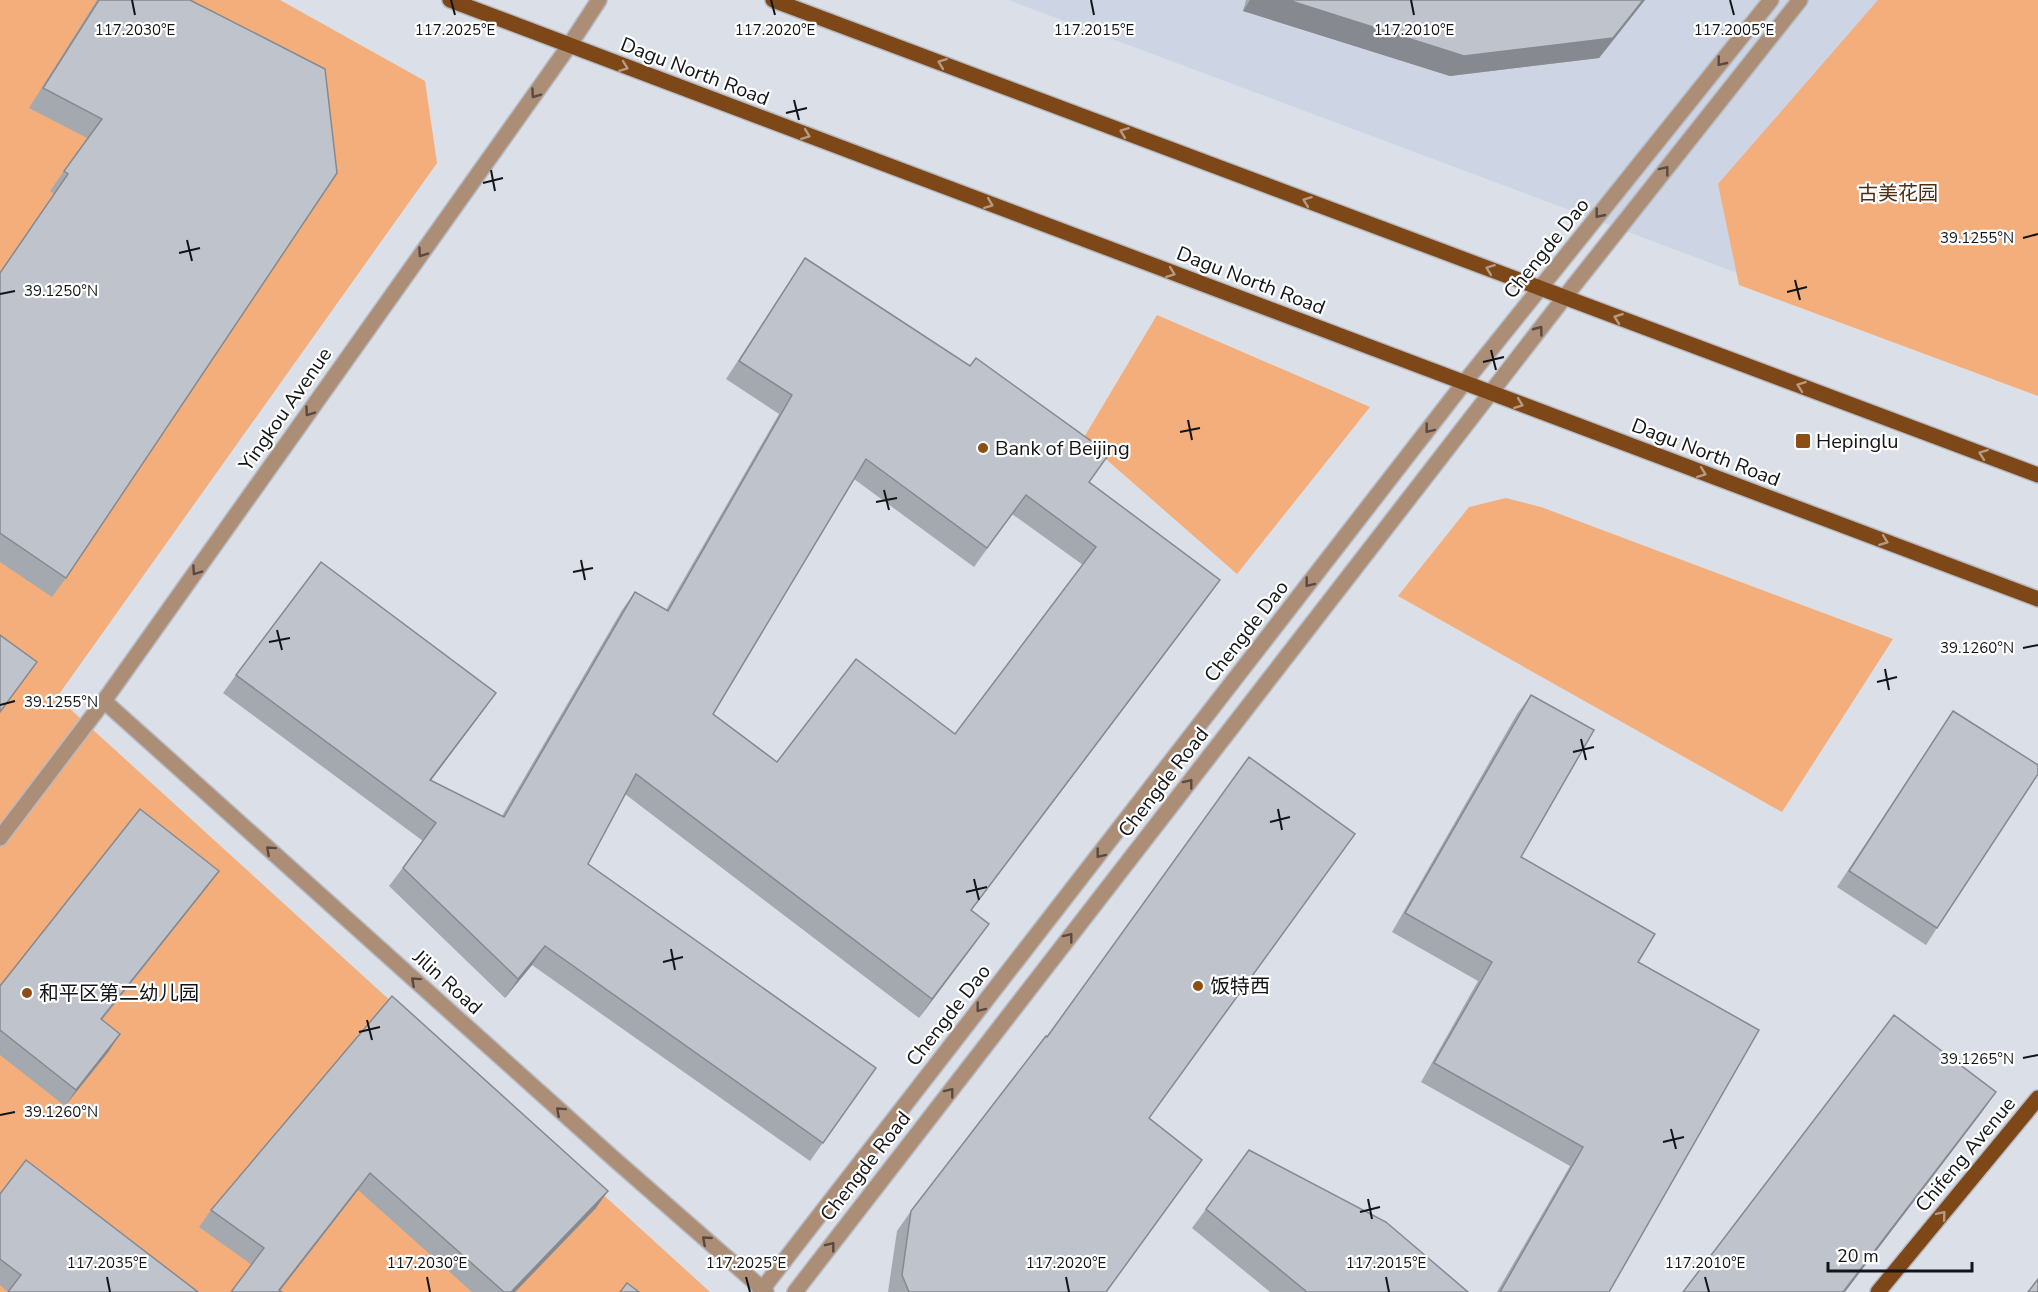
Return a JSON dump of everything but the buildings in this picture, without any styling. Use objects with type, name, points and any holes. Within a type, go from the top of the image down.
[{"type":"main road","name":"Dagu North Road","points":[[450,0],[2038,599]]},
{"type":"main road","points":[[773,0],[2038,475]]},
{"type":"main road","name":"Chifeng Avenue","points":[[1878,1292],[2038,1098]]},
{"type":"street","name":"Yingkou Avenue","points":[[0,838],[104,701],[569,46],[598,0]]},
{"type":"street","name":"Chengde Dao","points":[[763,1291],[1464,383],[1771,0]]},
{"type":"street","points":[[1564,298],[1800,0]]},
{"type":"street","name":"Chengde Road","points":[[795,1292],[1564,298]]},
{"type":"street","name":"Jilin Road","points":[[104,701],[763,1291]]},
{"type":"shaded area","points":[[1008,0],[2038,0],[2038,387],[1692,256]]},
{"type":"green space","points":[[0,0],[280,0],[425,81],[437,163],[57,697],[710,1292],[0,1292]]},
{"type":"green space","name":"古美花园","points":[[1878,0],[2038,0],[2038,396],[1739,285],[1718,184]]},
{"type":"green space","points":[[1157,315],[1370,407],[1237,574],[1083,439]]},
{"type":"green space","points":[[1506,498],[1541,507],[1893,639],[1782,812],[1398,596],[1469,507]]},
{"type":"place","name":"Hepinglu","points":[[1803,441]]},
{"type":"place","name":"Bank of Beijing","points":[[983,448]]},
{"type":"place","name":"饭特西","points":[[1198,986]]},
{"type":"place","name":"和平区第二幼儿园","points":[[27,993]]}]
